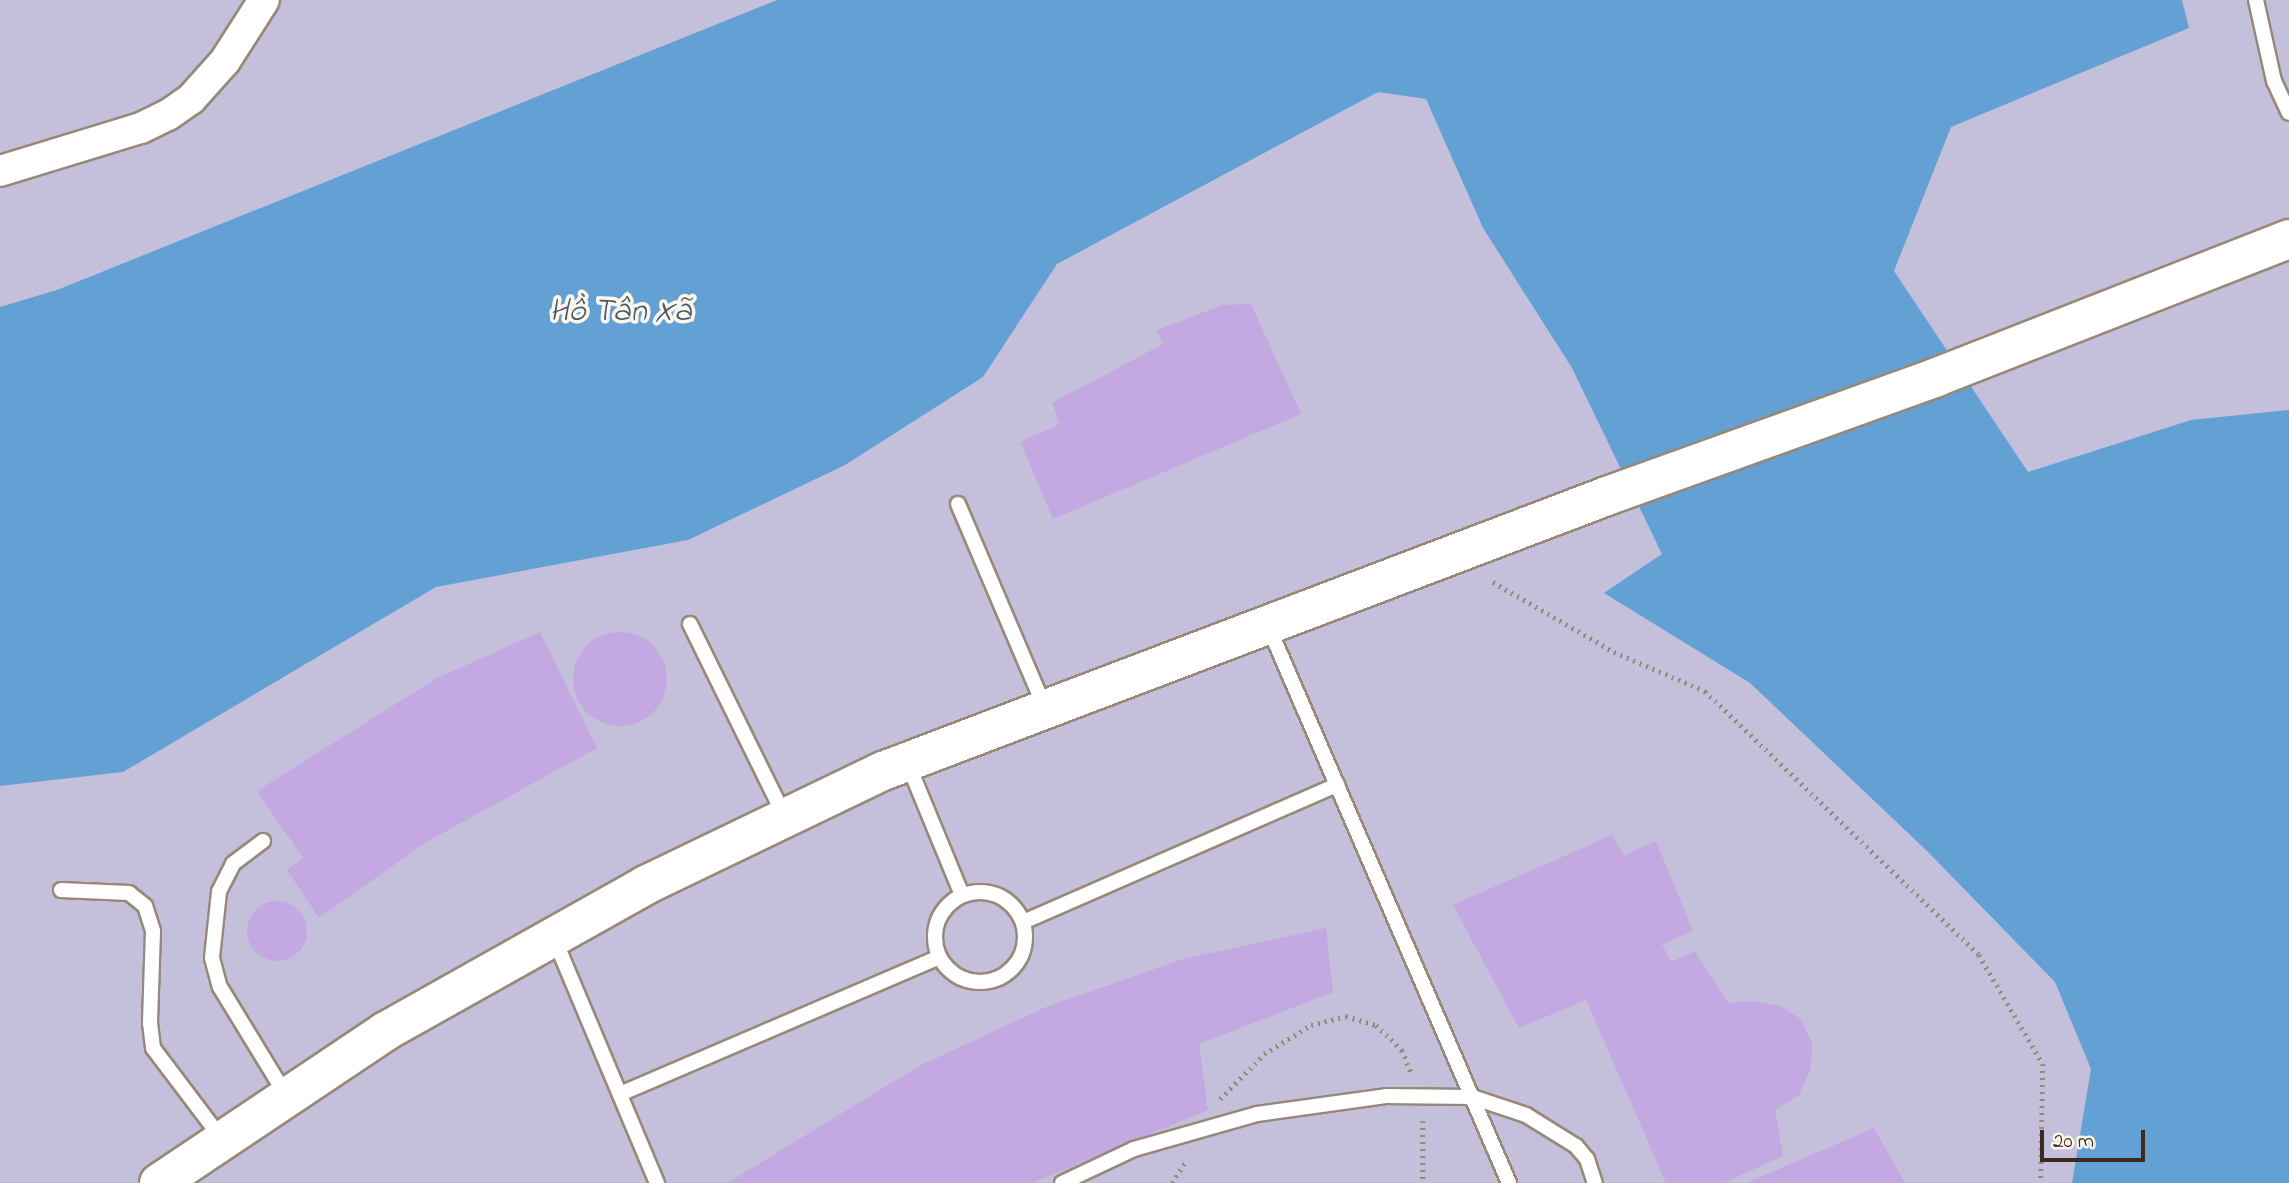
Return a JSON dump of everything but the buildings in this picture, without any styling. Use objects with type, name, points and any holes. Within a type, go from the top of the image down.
[{"type":"street","points":[[0,171],[141,128],[168,115],[191,99],[225,61],[264,0]]},
{"type":"street","points":[[159,1183],[386,1031],[646,885],[907,762],[1267,623],[1937,377],[2289,239]]},
{"type":"lane","points":[[2256,0],[2274,81],[2289,113]]},
{"type":"lane","points":[[958,503],[1045,708]]},
{"type":"lane","points":[[1267,623],[1510,1183]]},
{"type":"lane","points":[[690,624],[785,818]]},
{"type":"lane","points":[[907,762],[962,895]]},
{"type":"lane","points":[[1023,922],[1337,785]]},
{"type":"lane","points":[[263,841],[233,864],[219,892],[212,958],[220,987],[288,1097]]},
{"type":"lane","points":[[61,890],[129,893],[145,906],[153,931],[149,1023],[153,1048],[222,1140]]},
{"type":"lane","points":[[977,891],[999,896],[1016,909],[1023,922],[1024,949],[1009,972],[997,979],[984,982],[958,977],[939,957],[934,943],[937,921],[949,902],[977,891]]},
{"type":"lane","points":[[554,937],[657,1183]]},
{"type":"lane","points":[[620,1094],[939,957]]},
{"type":"lane","points":[[1062,1183],[1134,1149],[1257,1114],[1386,1096],[1472,1097],[1526,1115],[1558,1133],[1587,1159],[1595,1183]]},
{"type":"path","points":[[1493,582],[1614,652],[1705,691],[1979,955],[2043,1065],[2041,1183]]},
{"type":"shaded area","points":[[0,0],[2289,0],[2289,1183],[0,1183]]},
{"type":"water","name":"Hồ Tân Xã","points":[[777,0],[2182,0],[2189,28],[1951,127],[1894,271],[2028,472],[2191,420],[2289,410],[2289,1183],[2072,1183],[2091,1069],[2055,982],[1926,850],[1750,683],[1604,593],[1662,554],[1572,368],[1483,228],[1426,99],[1378,92],[1057,264],[983,377],[845,465],[688,540],[436,587],[123,772],[0,786],[0,307],[57,290]]}]
